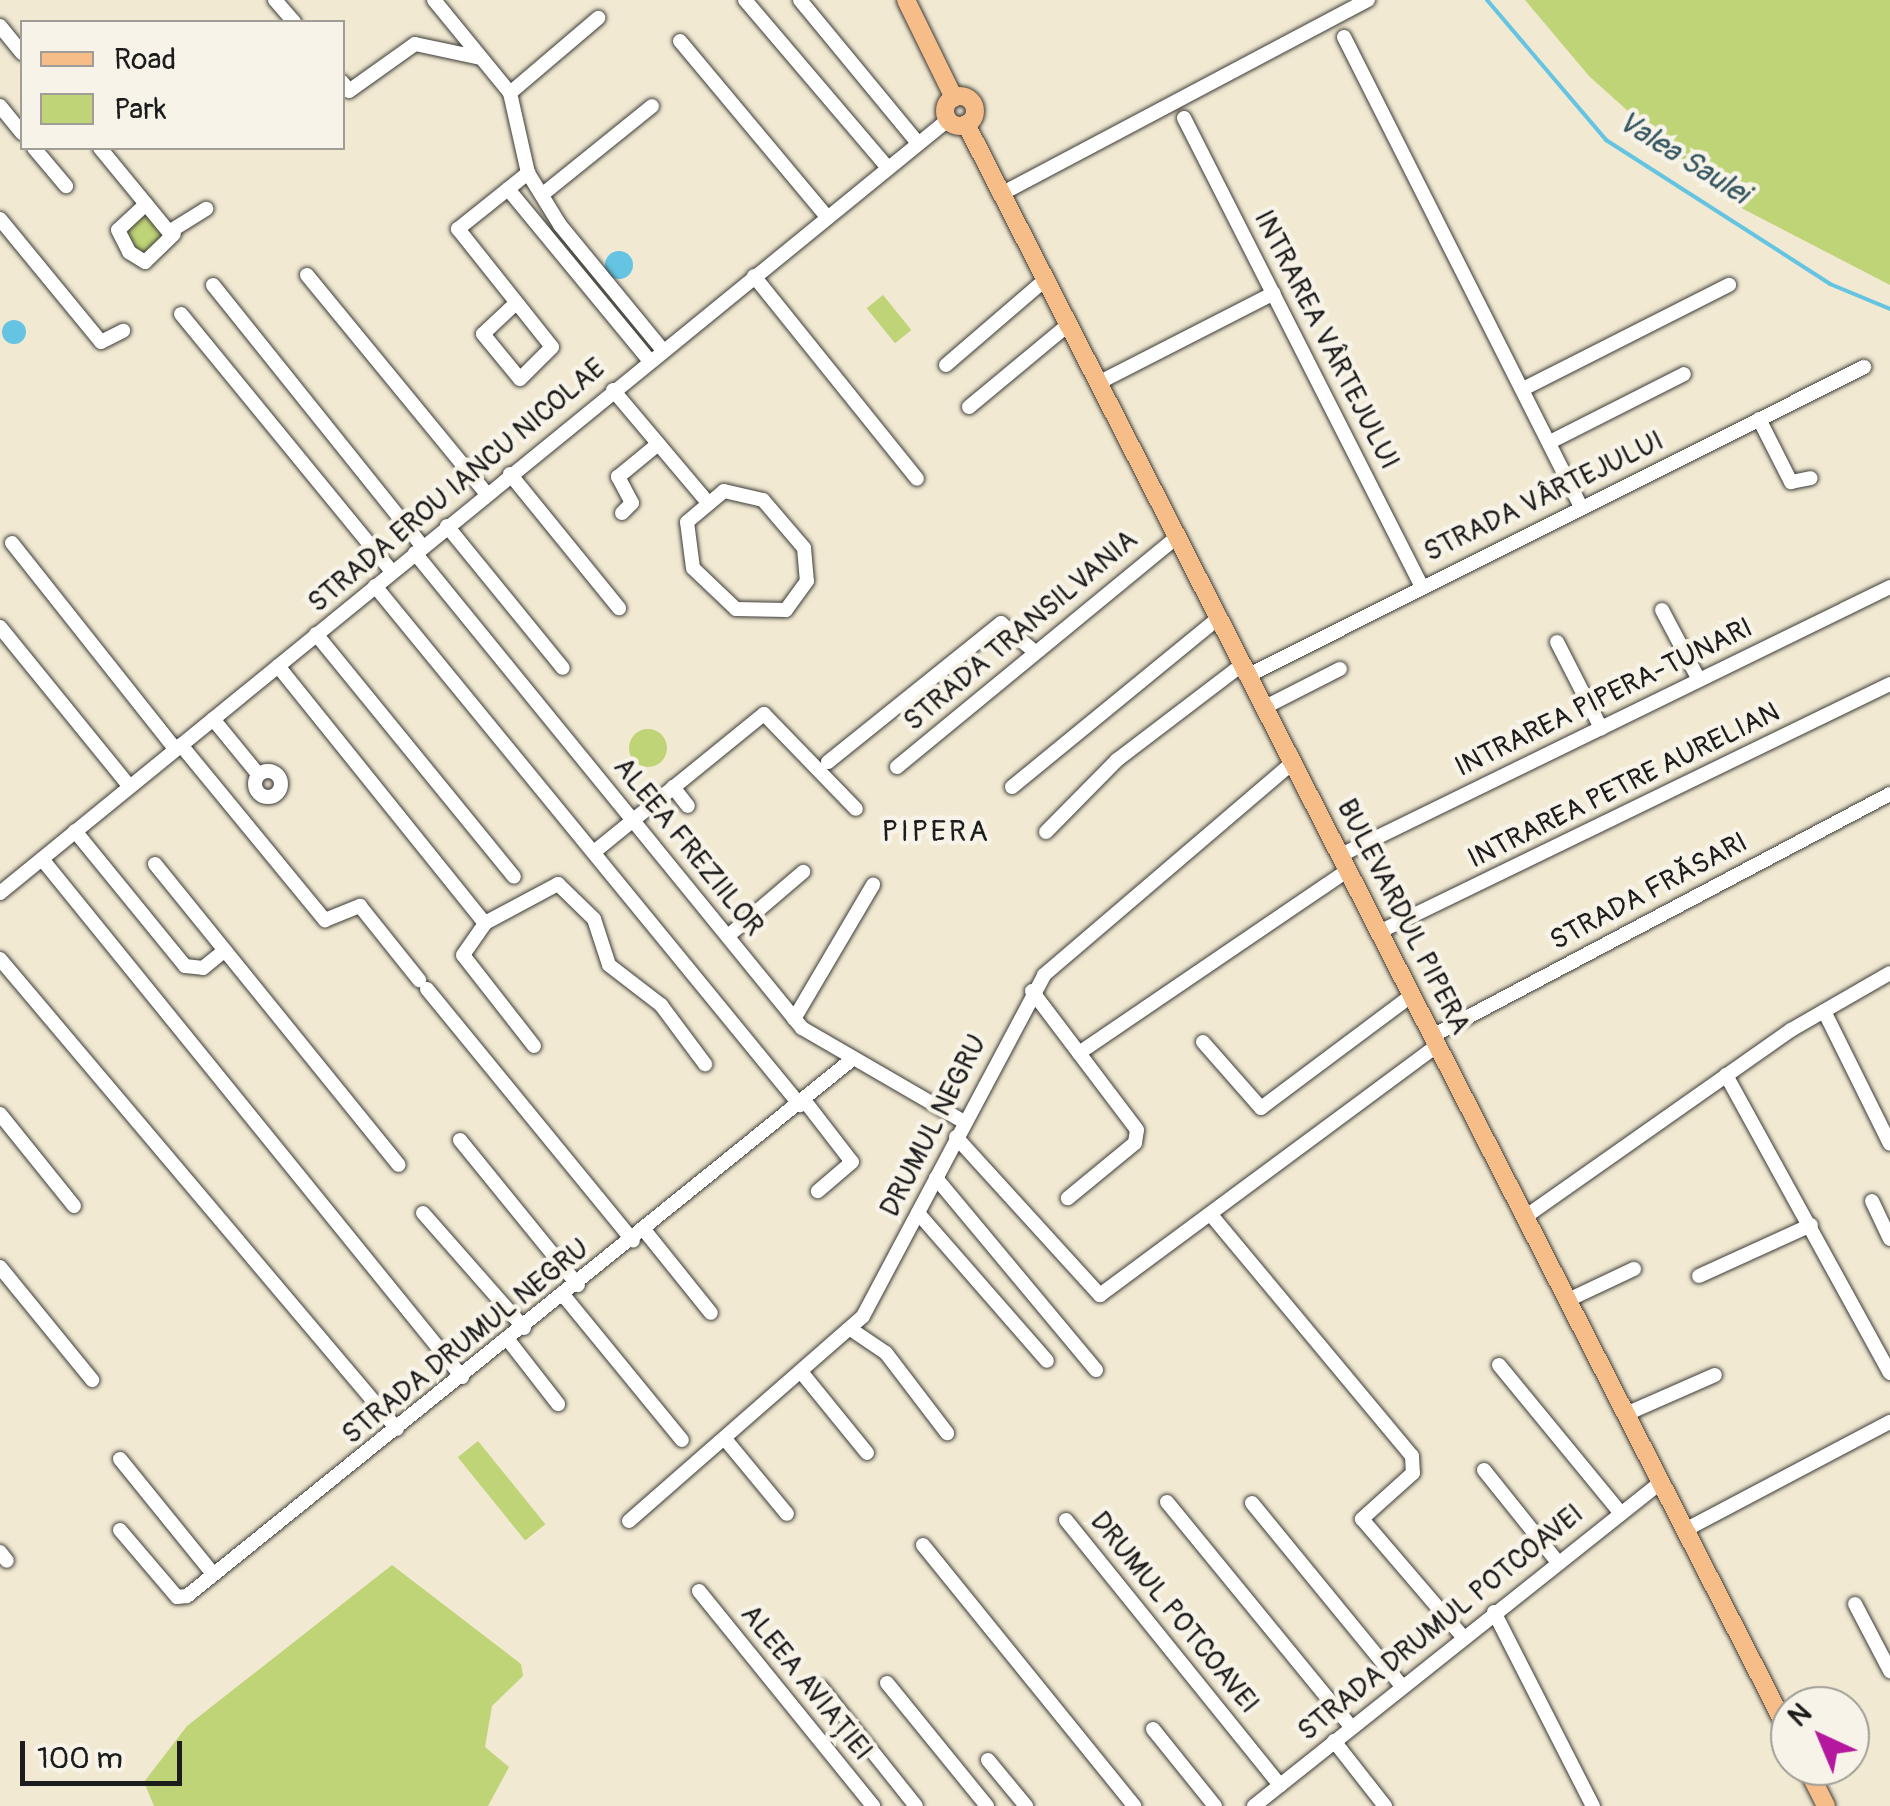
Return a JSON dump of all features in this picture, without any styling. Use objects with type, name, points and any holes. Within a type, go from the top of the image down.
[{"type":"main road","points":[[906,0],[954,98],[958,121]]},
{"type":"main road","name":"BULEVARDUL PIPERA","points":[[954,98],[974,104],[958,121],[1048,278],[1770,1696]]},
{"type":"street","points":[[275,0],[292,20]]},
{"type":"street","points":[[745,0],[888,168]]},
{"type":"street","points":[[800,0],[918,142]]},
{"type":"street","points":[[1002,194],[1368,0]]},
{"type":"street","points":[[440,2],[510,93],[528,173],[662,349]]},
{"type":"street","points":[[510,93],[598,18]]},
{"type":"street","points":[[0,26],[20,51]]},
{"type":"street","points":[[1344,37],[1582,507]]},
{"type":"street","points":[[680,41],[827,217]]},
{"type":"street","points":[[345,85],[349,90],[415,44],[482,58]]},
{"type":"street","points":[[0,106],[20,131]]},
{"type":"street","points":[[543,194],[652,106]]},
{"type":"street","name":"INTRAREA VÂRTEJULUI","points":[[1184,118],[1421,585]]},
{"type":"street","name":"STRADA EROU IANCU NICOLAE","points":[[0,894],[918,142],[958,121]]},
{"type":"street","points":[[36,150],[66,186]]},
{"type":"street","points":[[102,150],[174,234]]},
{"type":"street","points":[[516,303],[483,334],[520,378],[552,348],[458,229],[528,173]]},
{"type":"street","points":[[508,189],[649,360]]},
{"type":"street","points":[[146,204],[118,230],[136,260],[152,260],[174,234],[206,210]]},
{"type":"street","points":[[0,220],[101,342],[123,331]]},
{"type":"street","points":[[307,275],[486,494]]},
{"type":"street","points":[[754,276],[916,479]]},
{"type":"street","points":[[946,364],[1048,278]]},
{"type":"street","name":"ALEEA FREZIILOR","points":[[212,285],[794,1019],[850,1061],[964,1122]]},
{"type":"street","points":[[1523,388],[1729,285]]},
{"type":"street","points":[[1100,382],[1274,294]]},
{"type":"street","points":[[181,314],[392,572]]},
{"type":"street","points":[[969,407],[1070,323]]},
{"type":"street","name":"STRADA VÂRTEJULUI","points":[[1046,832],[1116,760],[1246,669],[1864,367]]},
{"type":"street","points":[[1550,442],[1684,374]]},
{"type":"street","points":[[612,390],[704,498]]},
{"type":"street","points":[[1760,418],[1791,482],[1811,478]]},
{"type":"street","points":[[622,513],[632,504],[618,477],[658,444]]},
{"type":"street","points":[[510,474],[619,608]]},
{"type":"street","points":[[755,495],[800,541],[806,581],[786,610],[736,610],[701,579],[684,535],[704,498],[755,495]]},
{"type":"street","points":[[447,526],[564,668]]},
{"type":"street","name":"STRADA TRANSILVANIA","points":[[897,767],[1178,536]]},
{"type":"street","points":[[12,543],[325,920],[360,906],[638,1236],[710,1313]]},
{"type":"street","points":[[375,586],[852,1162],[818,1192]]},
{"type":"street","name":"INTRAREA PIPERA-TUNARI","points":[[1078,1053],[1344,862],[1601,728],[1890,587]]},
{"type":"street","points":[[1662,610],[1699,680]]},
{"type":"street","points":[[1012,787],[1220,617]]},
{"type":"street","points":[[828,762],[1001,622],[1034,652]]},
{"type":"street","points":[[0,627],[130,786]]},
{"type":"street","points":[[316,634],[514,878]]},
{"type":"street","points":[[1557,642],[1601,728]]},
{"type":"street","points":[[278,666],[485,924]]},
{"type":"street","points":[[1265,707],[1340,669]]},
{"type":"street","name":"INTRAREA PETRE AURELIAN","points":[[1379,932],[1890,684]]},
{"type":"street","points":[[594,852],[768,714],[856,809]]},
{"type":"street","points":[[213,719],[258,774]]},
{"type":"street","name":"DRUMUL NEGRU","points":[[629,1521],[852,1330],[918,1213],[1032,991],[1075,942],[1293,762]]},
{"type":"street","points":[[672,788],[688,806]]},
{"type":"street","name":"STRADA FRĂSARI","points":[[956,1137],[1100,1295],[1212,1216],[1435,1040],[1890,794]]},
{"type":"street","points":[[75,832],[185,966],[203,968],[225,950]]},
{"type":"street","points":[[42,859],[462,1378]]},
{"type":"street","points":[[155,864],[399,1165]]},
{"type":"street","points":[[728,936],[803,872]]},
{"type":"street","points":[[794,1019],[873,884]]},
{"type":"street","points":[[534,1046],[464,960],[485,924],[552,885],[568,887],[594,919],[609,965],[662,1004],[705,1064]]},
{"type":"street","points":[[0,960],[397,1429]]},
{"type":"street","points":[[1525,1217],[1726,1075],[1890,973]]},
{"type":"street","points":[[1032,991],[1138,1137],[1068,1198]]},
{"type":"street","points":[[1203,1042],[1261,1108],[1412,995]]},
{"type":"street","points":[[1824,1011],[1890,1144]]},
{"type":"street","name":"STRADA DRUMUL NEGRU","points":[[120,1530],[182,1599],[578,1285],[850,1061]]},
{"type":"street","points":[[1726,1075],[1890,1373]]},
{"type":"street","points":[[0,1114],[74,1206]]},
{"type":"street","points":[[460,1140],[578,1285]]},
{"type":"street","points":[[936,1178],[1096,1370]]},
{"type":"street","points":[[1872,1201],[1890,1238]]},
{"type":"street","points":[[423,1213],[524,1328]]},
{"type":"street","points":[[918,1213],[1047,1361]]},
{"type":"street","points":[[1212,1216],[1412,1456],[1413,1473],[1362,1519],[1463,1637]]},
{"type":"street","points":[[1699,1276],[1811,1226]]},
{"type":"street","points":[[0,1267],[92,1380]]},
{"type":"street","points":[[1568,1300],[1634,1269]]},
{"type":"street","points":[[564,1296],[682,1440]]},
{"type":"street","points":[[852,1330],[886,1353],[946,1433]]},
{"type":"street","points":[[508,1341],[558,1404]]},
{"type":"street","points":[[1499,1365],[1619,1511]]},
{"type":"street","points":[[802,1373],[867,1453]]},
{"type":"street","points":[[1626,1414],[1714,1375]]},
{"type":"street","points":[[1685,1530],[1890,1422]]},
{"type":"street","points":[[725,1439],[787,1514]]},
{"type":"street","points":[[120,1459],[213,1574]]},
{"type":"street","points":[[1484,1470],[1558,1561]]},
{"type":"street","name":"STRADA DRUMUL POTCOAVEI","points":[[1254,1806],[1619,1511],[1661,1482]]},
{"type":"street","points":[[1166,1502],[1351,1727]]},
{"type":"street","points":[[1252,1504],[1402,1686]]},
{"type":"street","name":"DRUMUL POTCOAVEI","points":[[1066,1520],[1280,1785]]},
{"type":"street","points":[[923,1545],[1134,1806]]},
{"type":"street","name":"ALEEA AVIAȚIEI","points":[[699,1591],[873,1806]]},
{"type":"street","points":[[1855,1604],[1890,1670]]},
{"type":"street","points":[[1494,1612],[1594,1806]]},
{"type":"street","points":[[887,1683],[988,1806]]},
{"type":"street","points":[[821,1687],[916,1806]]},
{"type":"street","points":[[1153,1729],[1214,1806]]},
{"type":"street","points":[[1334,1741],[1385,1806]]},
{"type":"street","points":[[988,1760],[1026,1806]]},
{"type":"green space","points":[[1525,0],[1890,0],[1890,285],[1728,201],[1589,76]]},
{"type":"green space","points":[[147,214],[166,234],[141,256],[125,229]]},
{"type":"green space","points":[[883,295],[911,330],[895,343],[867,308]]},
{"type":"green space","points":[[648,729],[661,735],[667,748],[661,761],[648,767],[635,761],[629,748],[635,735]]},
{"type":"green space","points":[[478,1441],[545,1524],[525,1541],[458,1457]]},
{"type":"green space","points":[[392,1565],[521,1664],[523,1676],[492,1706],[485,1747],[509,1767],[488,1806],[154,1806],[144,1782],[187,1726]]},
{"type":"water","points":[[619,251],[629,255],[633,265],[629,275],[619,279],[609,275],[605,265],[609,255]]},
{"type":"water","points":[[14,320],[23,323],[23,341],[14,344],[5,341],[2,332],[5,323]]},
{"type":"waterway","name":"Valea Saulei","points":[[1487,0],[1606,140],[1830,284],[1890,309]]},
{"type":"district","name":"PIPERA","points":[[936,832]]}]
